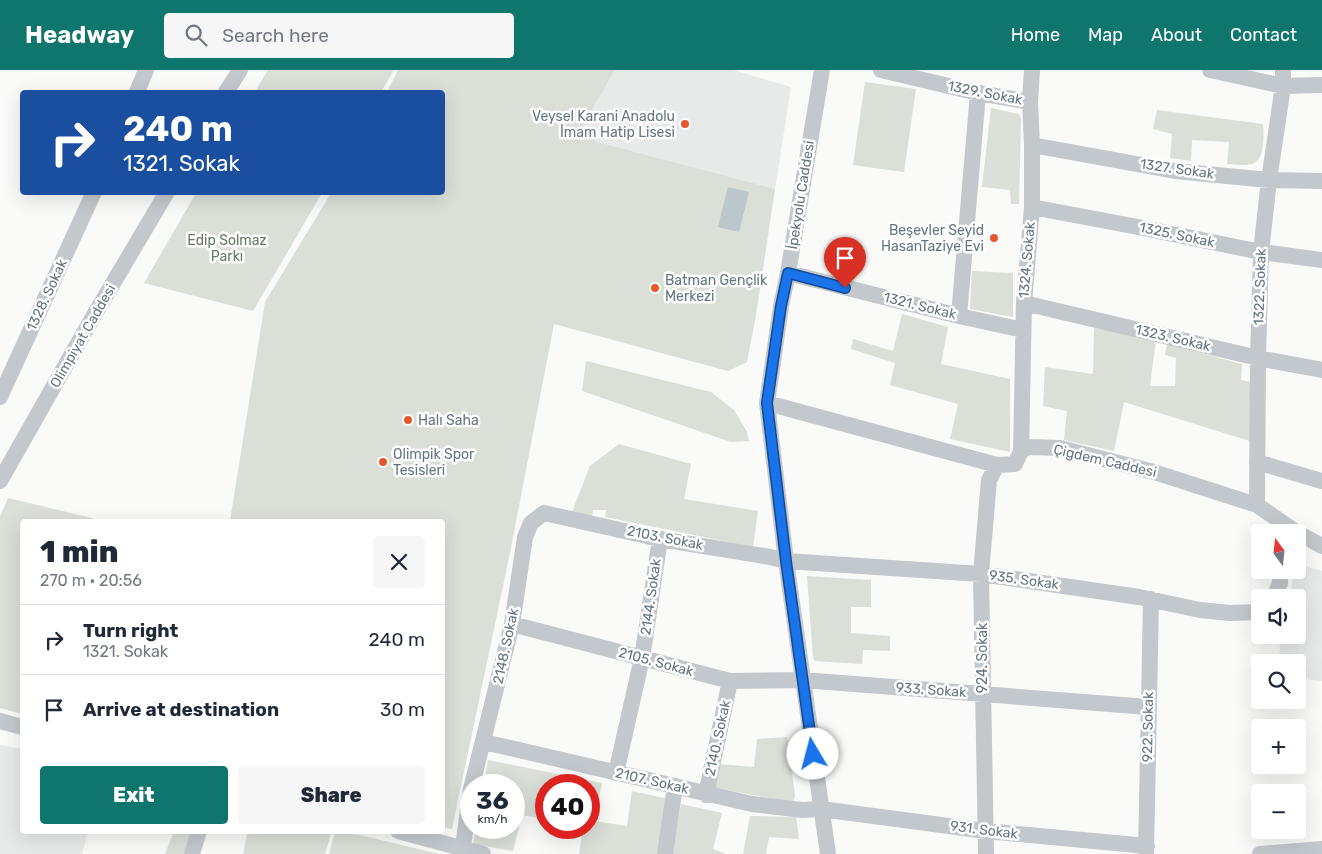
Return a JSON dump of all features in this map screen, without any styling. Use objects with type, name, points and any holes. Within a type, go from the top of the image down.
[{"type":"street","points":[[138,90],[146,70]]},
{"type":"street","points":[[227,90],[240,70]]},
{"type":"street","name":"İpekyolu Caddesi","points":[[822,70],[781,306],[767,403],[786,561],[828,854]]},
{"type":"street","name":"1329. Sokak","points":[[881,70],[978,93],[1030,102]]},
{"type":"street","name":"1324. Sokak","points":[[1022,451],[1024,302],[1032,208],[1030,102],[1032,70]]},
{"type":"street","points":[[1210,70],[1283,78],[1322,86]]},
{"type":"street","name":"1322. Sokak","points":[[1257,505],[1256,462],[1260,252],[1283,78]]},
{"type":"street","points":[[959,316],[978,93]]},
{"type":"street","name":"1327. Sokak","points":[[1032,145],[1175,171],[1269,180],[1322,181]]},
{"type":"street","name":"1328. Sokak","points":[[0,397],[93,195]]},
{"type":"street","name":"Olimpiyat Caddesi","points":[[0,481],[93,317],[165,195]]},
{"type":"street","name":"1325. Sokak","points":[[1032,208],[1144,228],[1260,252],[1322,260]]},
{"type":"street","name":"1321. Sokak","points":[[788,273],[1023,330]]},
{"type":"street","name":"1323. Sokak","points":[[1024,302],[1258,358],[1322,370]]},
{"type":"street","points":[[767,403],[997,465]]},
{"type":"street","name":"Çigdem Caddesi","points":[[997,465],[1015,464],[1022,451],[1028,447],[1060,448],[1154,472],[1257,505],[1283,524]]},
{"type":"street","points":[[1256,462],[1322,482]]},
{"type":"street","name":"924. Sokak","points":[[986,854],[981,574],[990,480],[997,465]]},
{"type":"street","name":"2103. Sokak","points":[[544,514],[660,539],[786,561]]},
{"type":"street","name":"2148. Sokak","points":[[475,774],[512,624],[525,537],[531,524],[544,514]]},
{"type":"street","name":"2144. Sokak","points":[[616,773],[642,658],[660,539]]},
{"type":"street","name":"Çigdem Caddesi","points":[[1306,539],[1322,546]]},
{"type":"street","name":"935. Sokak","points":[[786,561],[981,574],[1151,599],[1200,610],[1251,612]]},
{"type":"street","name":"922. Sokak","points":[[1146,850],[1151,599]]},
{"type":"street","name":"2105. Sokak","points":[[512,624],[730,681],[803,680]]},
{"type":"street","name":"933. Sokak","points":[[803,680],[1148,707]]},
{"type":"street","name":"2140. Sokak","points":[[706,794],[730,681]]},
{"type":"street","points":[[0,721],[20,726]]},
{"type":"street","name":"2107. Sokak","points":[[484,742],[752,804],[802,810],[821,809]]},
{"type":"street","points":[[665,854],[675,786]]},
{"type":"street","name":"931. Sokak","points":[[821,809],[1146,850]]},
{"type":"street","points":[[192,854],[198,834]]},
{"type":"street","points":[[408,834],[462,851],[483,854]]},
{"type":"street","points":[[1260,854],[1322,849]]},
{"type":"shaded area","name":"Veysel Karani Anadolu İmam Hatip Lisesi","points":[[615,70],[733,70],[791,87],[775,189],[598,142],[581,129]]},
{"type":"shaded area","points":[[728,187],[749,192],[739,232],[718,227]]},
{"type":"shaded area","points":[[1306,566],[1322,571],[1322,681],[1306,679],[1306,654],[1279,654],[1280,644],[1306,644],[1306,589],[1291,589],[1294,579],[1306,579]]},
{"type":"shaded area","points":[[0,745],[20,749],[20,834],[87,834],[82,854],[0,854]]},
{"type":"green space","points":[[268,70],[394,70],[382,90],[256,90]]},
{"type":"green space","name":"Olimpik Spor Tesisleri","points":[[398,70],[615,70],[581,129],[598,142],[775,189],[747,362],[728,371],[554,324],[511,548],[464,774],[460,774],[460,791],[452,829],[445,828],[445,519],[230,519],[265,302],[330,195],[445,195],[445,90],[388,90]]},
{"type":"green space","points":[[865,82],[916,89],[904,172],[853,165]]},
{"type":"green space","points":[[991,108],[1019,114],[1021,119],[1019,204],[1011,204],[1010,190],[982,187]]},
{"type":"green space","points":[[1157,110],[1263,124],[1263,147],[1259,158],[1256,162],[1249,165],[1227,164],[1229,142],[1192,140],[1191,161],[1170,158],[1172,134],[1153,129]]},
{"type":"green space","name":"Edip Solmaz Parkı","points":[[195,195],[321,195],[253,311],[144,283]]},
{"type":"green space","points":[[972,271],[1013,273],[1013,317],[970,309]]},
{"type":"green space","points":[[902,314],[948,327],[941,364],[1010,379],[1010,452],[950,439],[958,404],[890,385],[895,363],[851,349],[853,339],[893,351]]},
{"type":"green space","points":[[1094,328],[1156,339],[1150,386],[1175,386],[1176,358],[1165,355],[1167,344],[1242,364],[1241,380],[1251,382],[1253,442],[1124,402],[1114,451],[1064,440],[1067,411],[1043,406],[1045,367],[1093,374]]},
{"type":"green space","points":[[586,361],[711,392],[734,410],[747,432],[749,441],[731,442],[582,391]]},
{"type":"green space","points":[[619,444],[691,464],[684,499],[758,511],[753,547],[605,517],[606,510],[593,510],[592,516],[572,512],[590,466]]},
{"type":"green space","points":[[8,498],[96,519],[20,519],[20,713],[0,708],[0,517]]},
{"type":"green space","points":[[807,576],[870,580],[871,578],[871,607],[851,607],[851,633],[890,636],[890,651],[863,650],[862,664],[815,661],[813,658]]},
{"type":"green space","points":[[787,737],[795,795],[794,800],[789,802],[712,787],[718,764],[754,767],[757,739]]},
{"type":"green space","points":[[488,760],[557,774],[535,774],[535,817],[525,816],[525,774],[486,774]]},
{"type":"green space","points":[[632,791],[668,799],[657,854],[579,854],[581,839],[600,839],[600,822],[627,826]]},
{"type":"green space","points":[[681,804],[722,813],[713,849],[726,854],[672,854]]},
{"type":"green space","points":[[750,816],[796,817],[799,839],[769,837],[766,854],[743,854]]},
{"type":"green space","points":[[173,834],[191,834],[185,854],[165,854]]},
{"type":"green space","points":[[247,834],[331,834],[325,854],[243,854]]},
{"type":"green space","points":[[334,834],[355,834],[440,854],[329,854]]},
{"type":"green space","points":[[474,839],[516,839],[513,851],[473,844]]},
{"type":"place","name":"Veysel Karani Anadolu İmam Hatip Lisesi","points":[[685,124]]},
{"type":"place","name":"Beşevler Seyid HasanTaziye Evi","points":[[994,238]]},
{"type":"place","name":"Batman Gençlik Merkezi","points":[[655,288]]},
{"type":"place","name":"Halı Saha","points":[[408,420]]},
{"type":"place","name":"Olimpik Spor Tesisleri","points":[[383,462]]},
{"type":"route","points":[[813,754],[786,561],[767,403],[781,306],[788,273],[845,288]]}]
